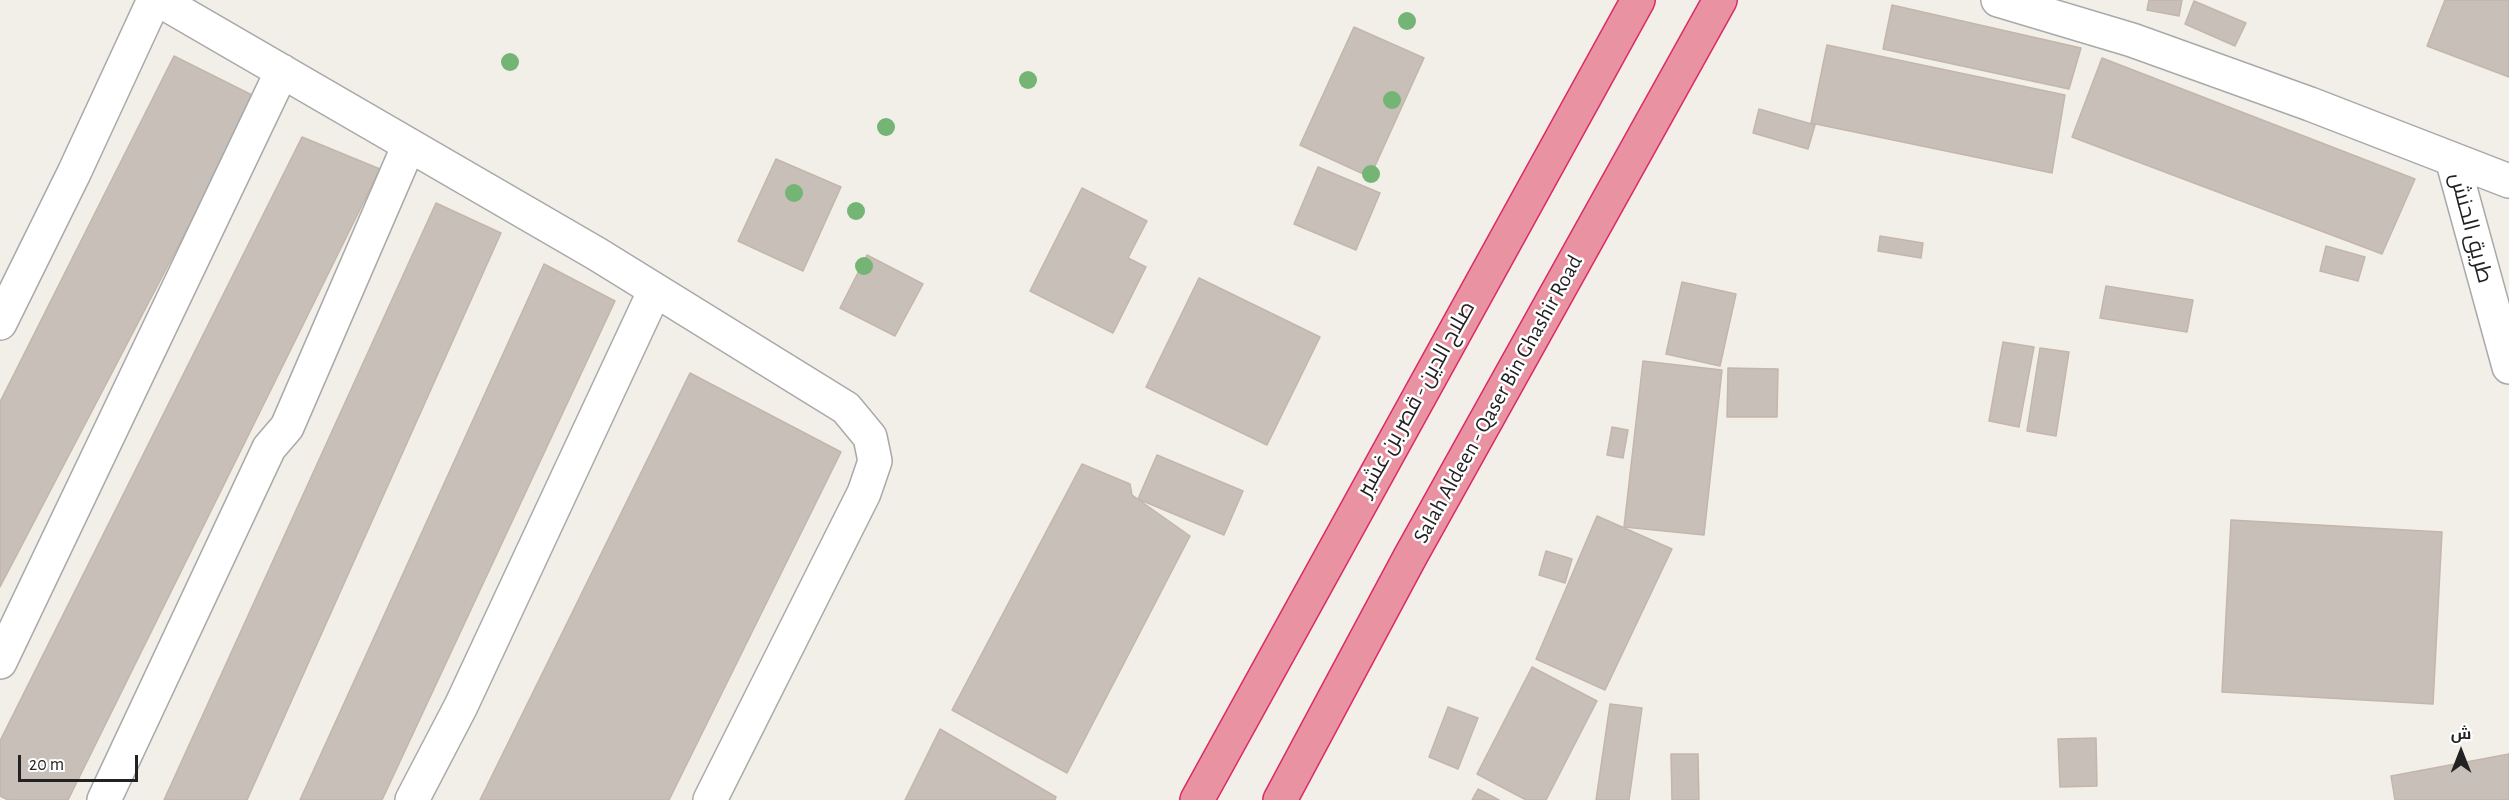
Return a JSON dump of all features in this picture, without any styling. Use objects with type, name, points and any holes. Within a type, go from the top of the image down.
[{"type":"highway","name":"صلاح الدين - قصر بن غشير","points":[[1197,800],[1638,0]]},
{"type":"highway","name":"Salah Aldeen - Qaser Bin Ghashir Road","points":[[1280,800],[1410,557],[1720,0]]},
{"type":"street","points":[[0,323],[74,173],[154,0]]},
{"type":"street","points":[[159,0],[656,290],[846,408],[870,437],[875,461],[864,493],[710,800]]},
{"type":"street","points":[[1998,0],[2132,40],[2310,104],[2509,181]]},
{"type":"street","points":[[0,662],[282,71]]},
{"type":"street","points":[[104,800],[269,448],[287,426],[409,145]]},
{"type":"street","name":"طريق الحنش","points":[[2452,159],[2509,367]]},
{"type":"street","points":[[412,800],[461,706],[656,290]]},
{"type":"building","points":[[2149,0],[2182,0],[2179,16],[2147,10]]},
{"type":"building","points":[[2445,0],[2509,0],[2509,77],[2427,46]]},
{"type":"building","points":[[2194,1],[2246,23],[2235,46],[2185,24]]},
{"type":"building","points":[[1892,5],[2081,48],[2069,89],[1883,49]]},
{"type":"building","points":[[1354,27],[1424,58],[1370,177],[1300,145]]},
{"type":"building","points":[[1827,45],[2065,95],[2052,173],[1811,123]]},
{"type":"building","points":[[174,56],[256,97],[0,587],[0,402]]},
{"type":"building","points":[[2102,58],[2415,179],[2382,254],[2072,137]]},
{"type":"building","points":[[1759,109],[1815,125],[1808,149],[1753,133]]},
{"type":"building","points":[[302,137],[380,169],[68,800],[8,800],[0,796],[0,741]]},
{"type":"building","points":[[776,159],[841,187],[803,271],[738,241]]},
{"type":"building","points":[[1318,167],[1380,193],[1356,250],[1294,224]]},
{"type":"building","points":[[1082,188],[1147,221],[1128,258],[1146,267],[1113,333],[1030,291]]},
{"type":"building","points":[[436,203],[501,233],[247,800],[164,800]]},
{"type":"building","points":[[1880,236],[1923,243],[1921,258],[1878,251]]},
{"type":"building","points":[[2326,246],[2365,257],[2358,281],[2320,271]]},
{"type":"building","points":[[867,255],[923,284],[895,336],[840,308]]},
{"type":"building","points":[[544,264],[615,301],[382,800],[300,800]]},
{"type":"building","points":[[1199,278],[1320,337],[1267,445],[1146,387]]},
{"type":"building","points":[[1682,282],[1736,294],[1720,366],[1666,354]]},
{"type":"building","points":[[2106,286],[2193,300],[2187,332],[2100,318]]},
{"type":"building","points":[[2003,342],[2034,347],[2019,427],[1989,421]]},
{"type":"building","points":[[2040,348],[2069,352],[2056,436],[2027,431]]},
{"type":"building","points":[[1643,361],[1722,370],[1704,535],[1624,527]]},
{"type":"building","points":[[1728,368],[1778,369],[1777,417],[1727,417]]},
{"type":"building","points":[[690,373],[841,452],[669,800],[480,800]]},
{"type":"building","points":[[1612,427],[1628,430],[1623,458],[1607,455]]},
{"type":"building","points":[[1157,455],[1243,491],[1224,535],[1138,499]]},
{"type":"building","points":[[1082,464],[1130,484],[1132,495],[1190,536],[1067,773],[952,710]]},
{"type":"building","points":[[1597,516],[1672,549],[1605,690],[1536,659]]},
{"type":"building","points":[[2231,520],[2442,532],[2433,704],[2222,692]]},
{"type":"building","points":[[1546,551],[1572,559],[1565,583],[1539,575]]},
{"type":"building","points":[[1532,667],[1597,701],[1546,800],[1526,800],[1477,774]]},
{"type":"building","points":[[1610,704],[1642,708],[1629,800],[1596,800]]},
{"type":"building","points":[[1448,707],[1478,718],[1458,769],[1429,757]]},
{"type":"building","points":[[940,729],[1056,797],[1055,800],[905,800]]},
{"type":"building","points":[[2096,738],[2097,786],[2060,787],[2058,739]]},
{"type":"building","points":[[1671,754],[1698,754],[1699,800],[1672,800]]},
{"type":"building","points":[[2509,754],[2509,800],[2395,800],[2391,776]]},
{"type":"building","points":[[1478,789],[1499,800],[1472,800]]}]
